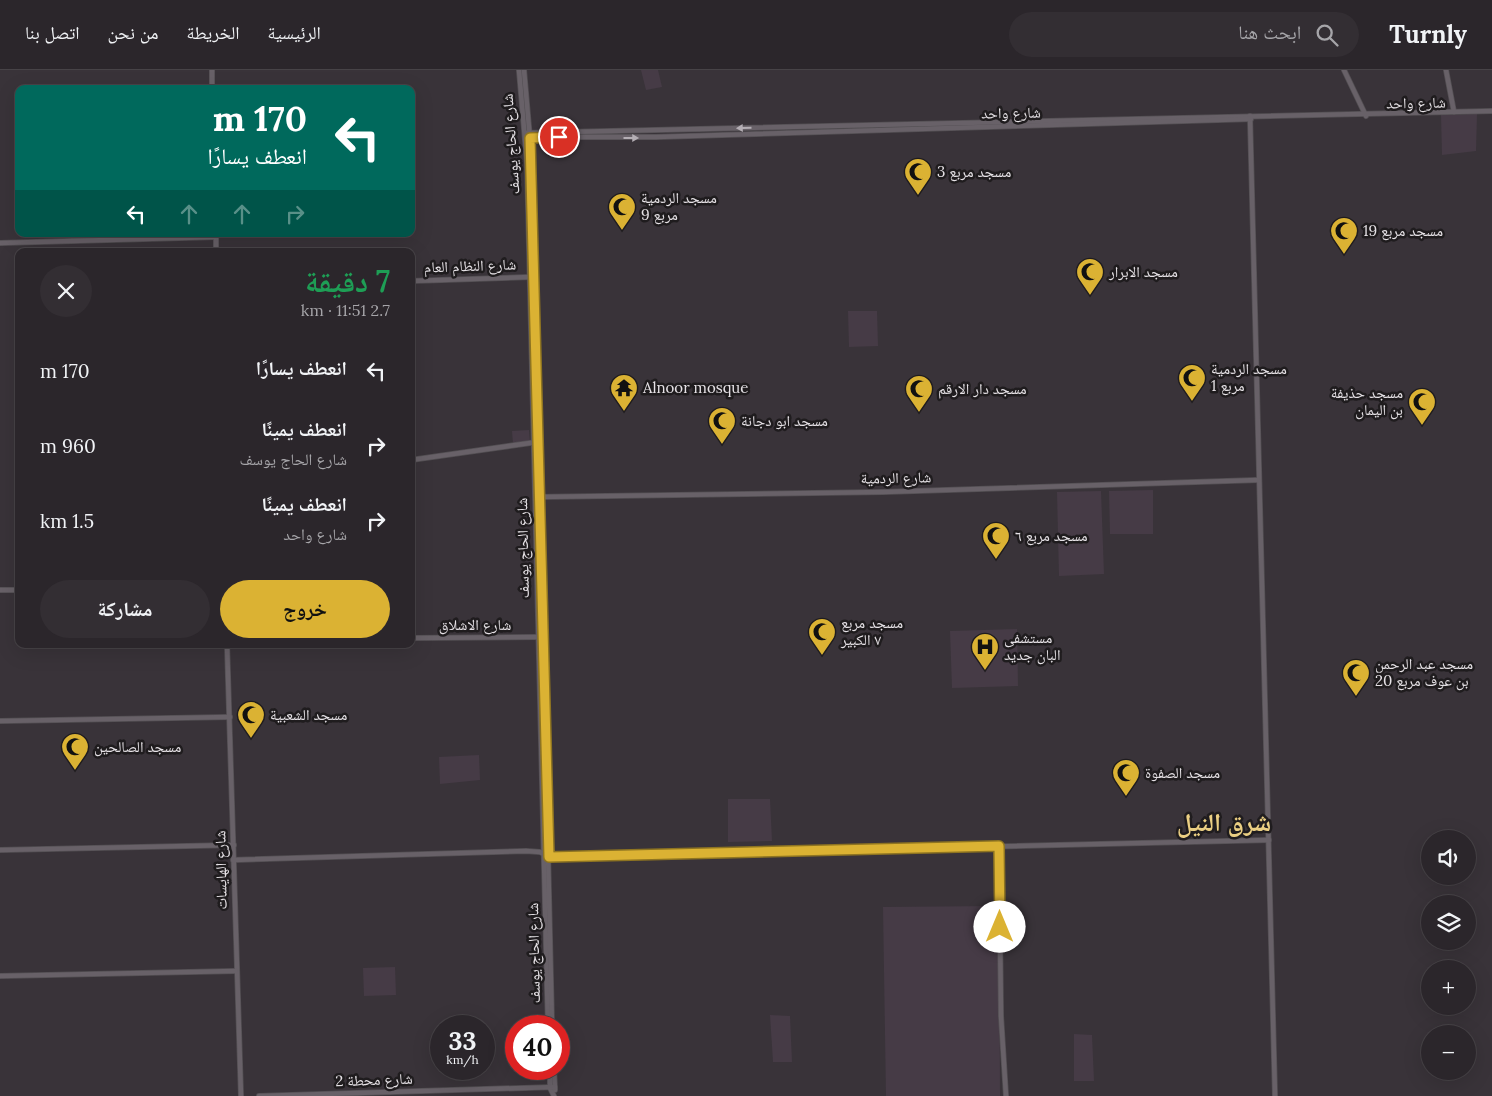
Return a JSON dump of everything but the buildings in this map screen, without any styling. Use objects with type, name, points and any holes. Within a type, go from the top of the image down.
[{"type":"street","points":[[212,70],[212,85]]},
{"type":"street","name":"شارع الحاج يوسف","points":[[519,70],[528,135],[530,277],[537,442]]},
{"type":"street","name":"شارع الحاج يوسف","points":[[524,70],[528,135],[537,442],[539,637],[552,1015]]},
{"type":"street","points":[[1344,70],[1366,116]]},
{"type":"street","points":[[1446,70],[1454,112]]},
{"type":"street","name":"شارع واحد","points":[[528,135],[714,129],[1492,112]]},
{"type":"street","name":"شارع واحد","points":[[1366,116],[1492,112]]},
{"type":"street","points":[[1250,118],[1275,1096]]},
{"type":"street","name":"شارع واحد","points":[[528,135],[714,136],[957,125]]},
{"type":"street","points":[[714,129],[714,136]]},
{"type":"street","points":[[0,243],[162,237]]},
{"type":"street","name":"شارع النظام العام","points":[[415,280],[530,277]]},
{"type":"street","points":[[415,459],[537,442]]},
{"type":"street","name":"شارع الردمية","points":[[537,497],[883,492],[1258,480]]},
{"type":"street","name":"شارع الحاج يوسف","points":[[537,497],[548,1015]]},
{"type":"street","points":[[0,590],[15,590]]},
{"type":"street","name":"شارع الاشلاق","points":[[415,638],[539,637]]},
{"type":"street","name":"شارع الهايسات","points":[[227,648],[241,1096]]},
{"type":"street","points":[[0,721],[230,717]]},
{"type":"street","points":[[234,860],[526,851],[540,852],[546,857],[1269,840]]},
{"type":"street","points":[[0,850],[234,844]]},
{"type":"street","points":[[999,846],[1001,1016],[1006,1096]]},
{"type":"street","points":[[0,976],[236,971]]},
{"type":"street","points":[[551,1080],[554,1096]]},
{"type":"street","points":[[552,1088],[553,1080]]},
{"type":"street","name":"شارع محطة 2","points":[[259,1096],[552,1088]]},
{"type":"shaded area","points":[[641,70],[658,70],[662,87],[646,90]]},
{"type":"shaded area","points":[[1477,114],[1476,151],[1442,155],[1441,115]]},
{"type":"shaded area","points":[[848,311],[877,311],[878,346],[849,347]]},
{"type":"shaded area","points":[[529,430],[530,443],[513,444],[512,431]]},
{"type":"shaded area","points":[[1153,490],[1153,534],[1110,534],[1109,491]]},
{"type":"shaded area","points":[[1101,491],[1104,574],[1059,576],[1057,492]]},
{"type":"shaded area","name":"مستشفى البان جديد","points":[[1017,629],[1018,686],[952,688],[950,631]]},
{"type":"shaded area","points":[[479,755],[480,780],[440,784],[439,757]]},
{"type":"shaded area","points":[[728,799],[770,799],[772,841],[728,842]]},
{"type":"shaded area","points":[[999,906],[1000,1096],[886,1096],[883,907]]},
{"type":"shaded area","points":[[395,967],[396,995],[364,996],[363,968]]},
{"type":"shaded area","points":[[770,1015],[790,1016],[792,1062],[773,1062]]},
{"type":"shaded area","points":[[1074,1034],[1092,1035],[1094,1081],[1074,1081]]},
{"type":"place","name":"مسجد مربع 3","points":[[918,196]]},
{"type":"place","name":"مسجد الردمية مربع 9","points":[[622,231]]},
{"type":"place","name":"مسجد مربع 19","points":[[1344,255]]},
{"type":"place","name":"مسجد الابرار","points":[[1090,296]]},
{"type":"place","name":"مسجد الردمية مربع 1","points":[[1192,402]]},
{"type":"place","name":"Alnoor mosque","points":[[624,412]]},
{"type":"place","name":"مسجد دار الارقم","points":[[919,413]]},
{"type":"place","name":"مسجد حذيفة بن اليمان","points":[[1422,426]]},
{"type":"place","name":"مسجد ابو دجانة","points":[[722,445]]},
{"type":"place","name":"مسجد مربع ٦","points":[[996,560]]},
{"type":"place","name":"مسجد مربع ٧ الكبير","points":[[822,656]]},
{"type":"place","name":"مستشفى البان جديد","points":[[985,671]]},
{"type":"place","name":"مسجد عبد الرحمن بن عوف مربع 20","points":[[1356,697]]},
{"type":"place","name":"مسجد الشعبية","points":[[251,739]]},
{"type":"place","name":"مسجد الصالحين","points":[[75,771]]},
{"type":"place","name":"مسجد الصفوة","points":[[1126,797]]},
{"type":"district","name":"شرق النيل","points":[[1224,822]]},
{"type":"route","points":[[559,137],[530,138],[536,300],[541,581],[549,857],[999,846],[1000,927]]}]
